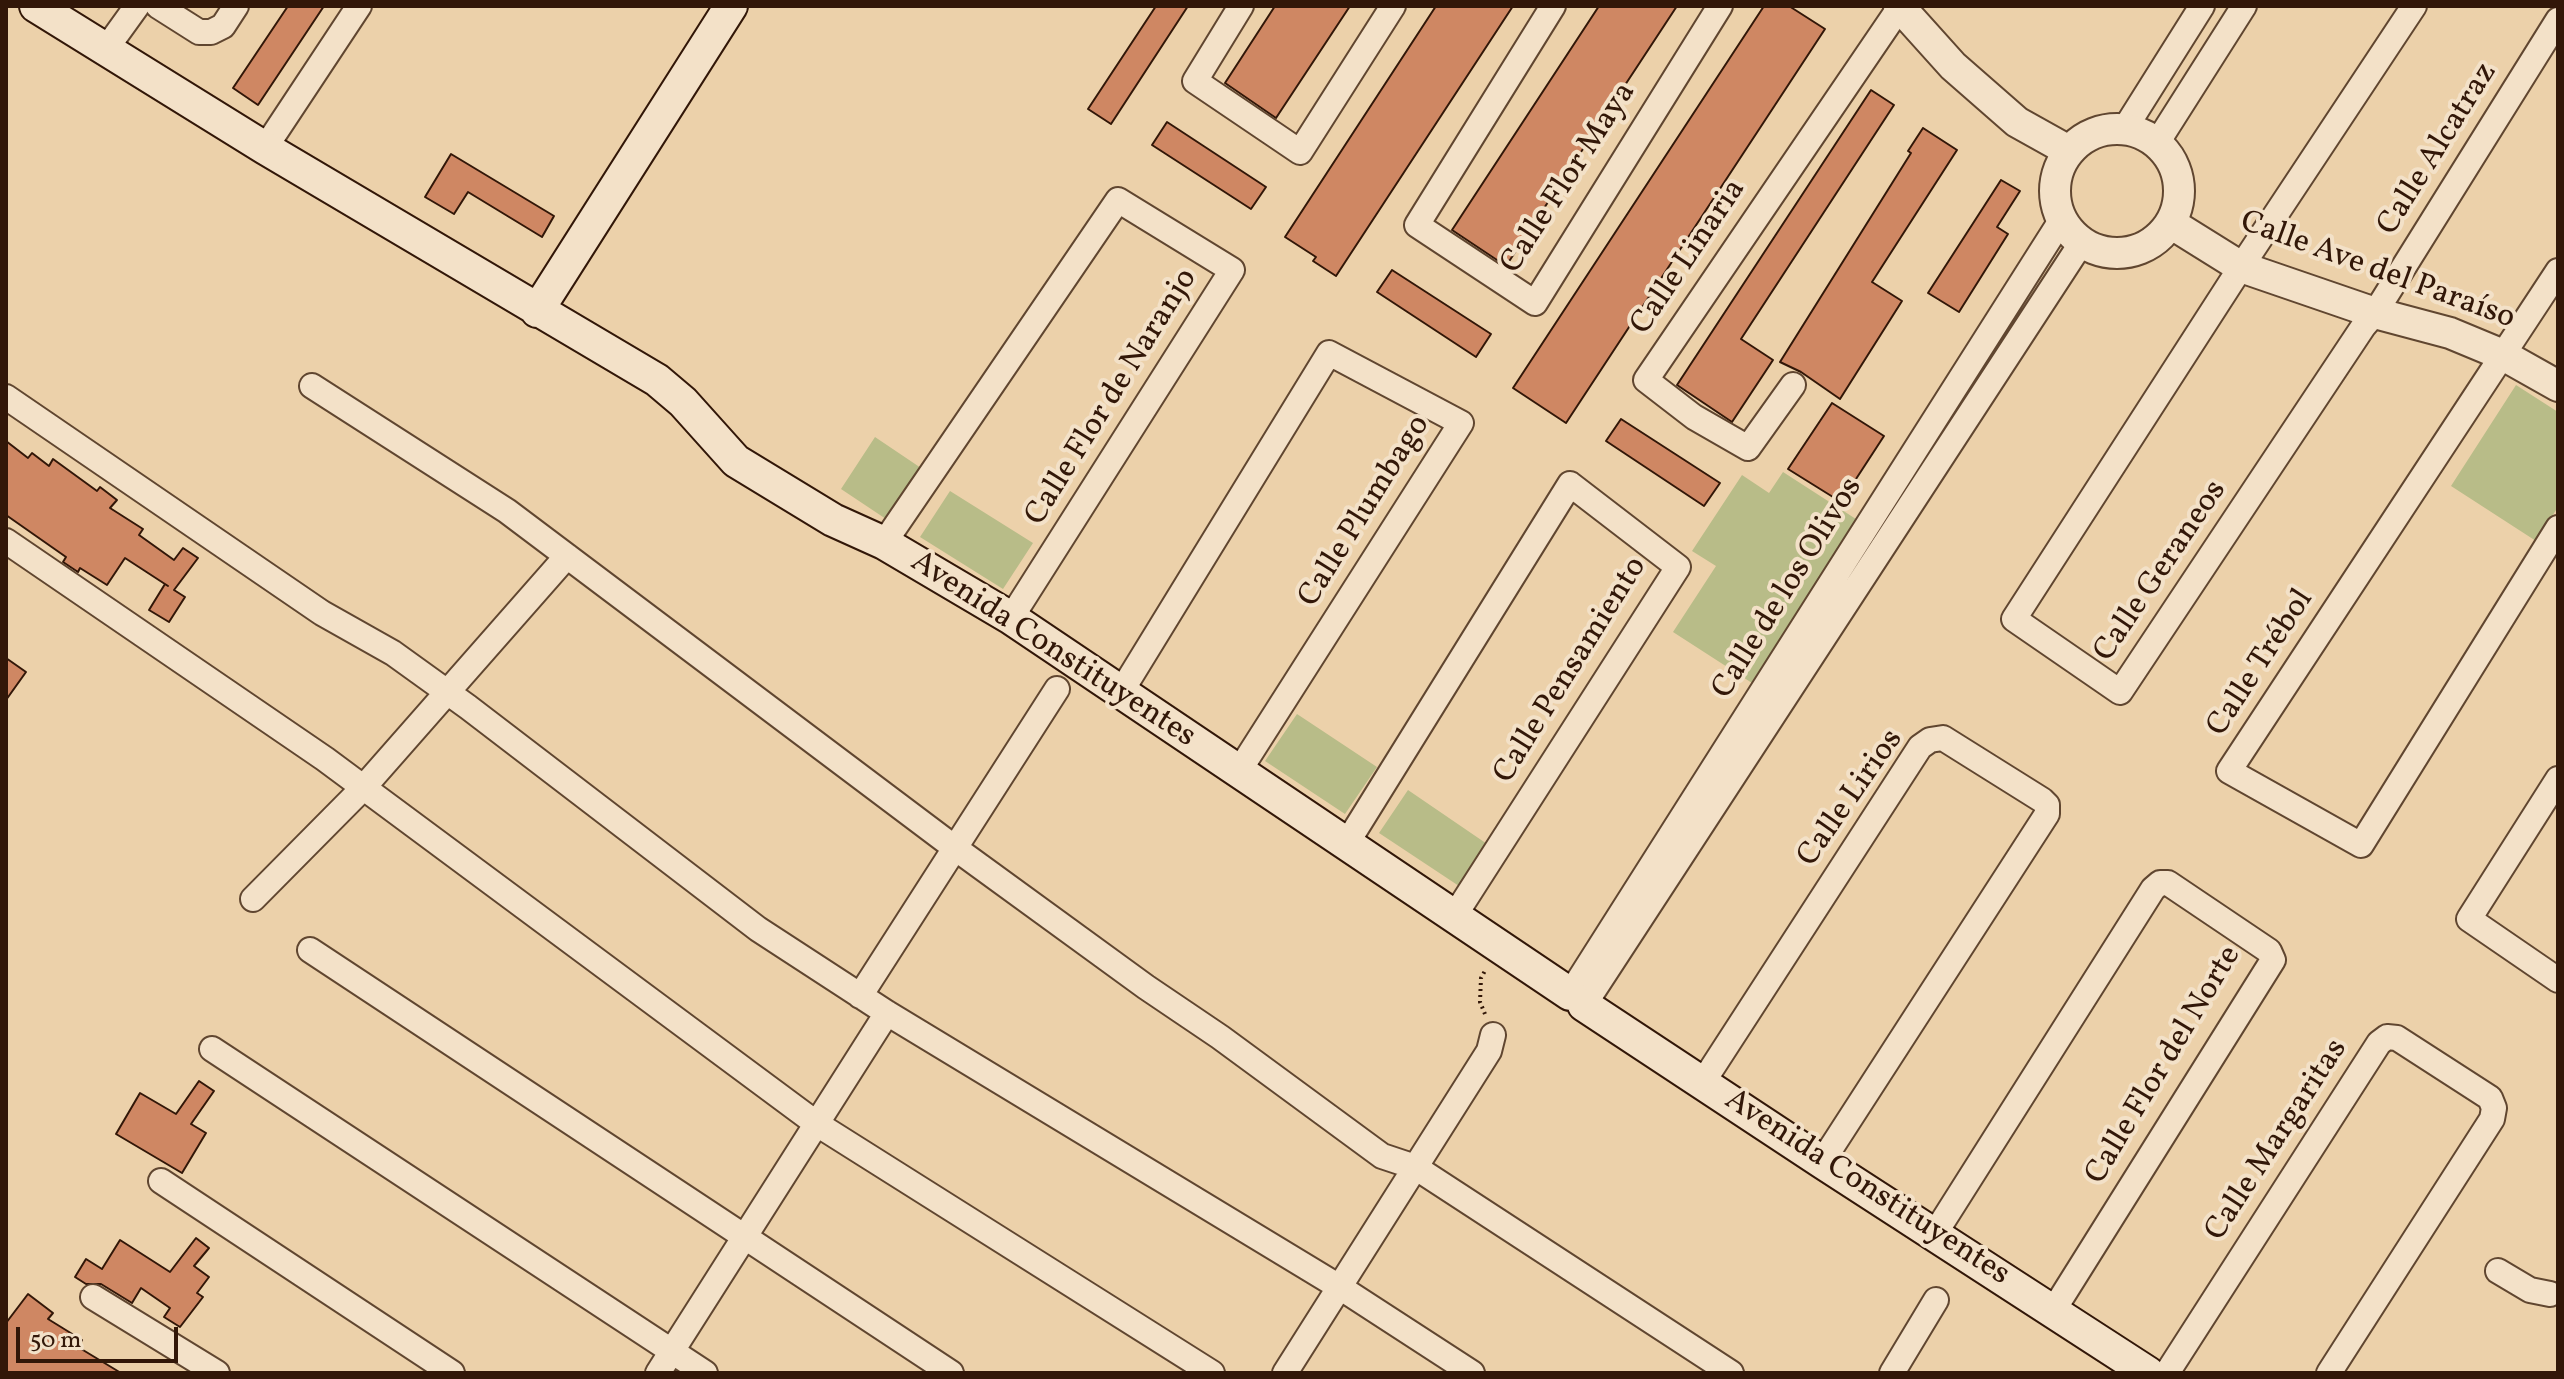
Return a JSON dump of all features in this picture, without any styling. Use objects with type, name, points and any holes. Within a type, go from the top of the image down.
[{"type":"main road","name":"Avenida Constituyentes","points":[[36,6],[265,148],[657,380],[683,402],[736,461],[833,520],[884,543],[1011,618],[1822,1162],[2148,1373]]},
{"type":"main road","points":[[537,311],[731,6]]},
{"type":"street","points":[[106,49],[137,6]]},
{"type":"street","points":[[158,6],[199,32],[211,32],[223,26],[236,6]]},
{"type":"street","points":[[265,148],[359,6]]},
{"type":"street","points":[[1241,6],[1195,81],[1300,152],[1393,6]]},
{"type":"street","name":"Calle Flor Maya","points":[[1553,6],[1417,225],[1535,303],[1720,6]]},
{"type":"street","points":[[2124,130],[2202,6]]},
{"type":"street","points":[[2157,143],[2244,6]]},
{"type":"street","points":[[2241,267],[2414,6]]},
{"type":"street","points":[[1899,7],[1953,66],[2017,122],[2069,151]]},
{"type":"street","name":"Calle Linaria","points":[[1793,385],[1748,448],[1694,417],[1646,380],[1899,7]]},
{"type":"street","name":"Calle Alcatraz","points":[[2375,313],[2558,20]]},
{"type":"street","points":[[2112,129],[2134,131],[2157,143],[2168,153],[2180,182],[2179,203],[2172,224],[2165,233],[2147,246],[2129,253],[2107,253],[2094,249],[2071,234],[2057,207],[2055,192],[2058,171],[2069,151],[2087,136],[2112,129]]},
{"type":"street","name":"Calle Flor de Naranjo","points":[[884,543],[1118,200],[1232,270],[1011,618]]},
{"type":"street","name":"Calle de los Olivos","points":[[1577,999],[2062,219]]},
{"type":"street","name":"Calle Ave del Paraíso","points":[[2172,224],[2241,267],[2375,313],[2450,333],[2503,355],[2558,386]]},
{"type":"street","name":"Calle de los Olivos","points":[[1577,999],[2082,242]]},
{"type":"street","name":"Calle Geraneos","points":[[2241,267],[2014,619],[2120,692],[2375,313]]},
{"type":"street","points":[[2503,355],[2558,271]]},
{"type":"street","name":"Calle Plumbago","points":[[1121,692],[1329,353],[1461,423],[1239,771]]},
{"type":"street","name":"Calle Trébol","points":[[2503,355],[2229,771],[2361,845],[2558,528]]},
{"type":"street","points":[[312,386],[507,511],[955,848],[1382,1156],[1415,1167],[1731,1373]]},
{"type":"street","points":[[6,397],[322,613],[393,653],[447,691],[758,929],[887,1013],[1341,1288],[1472,1373]]},
{"type":"street","name":"Calle Pensamiento","points":[[1347,843],[1570,484],[1678,567],[1455,915]]},
{"type":"street","points":[[6,541],[363,788],[817,1124],[1212,1373]]},
{"type":"street","points":[[253,899],[363,788],[567,556]]},
{"type":"street","points":[[860,996],[1057,689]]},
{"type":"street","name":"Calle Lirios","points":[[1703,1082],[1920,747],[1930,740],[1943,738],[2042,800],[2047,805],[2047,814],[1822,1162]]},
{"type":"street","points":[[2558,779],[2469,919],[2558,980]]},
{"type":"street","name":"Calle Flor del Norte","points":[[1934,1235],[2153,889],[2160,883],[2168,883],[2269,951],[2273,960],[2053,1311]]},
{"type":"street","points":[[310,950],[743,1239],[951,1373]]},
{"type":"street","points":[[658,1373],[887,1013]]},
{"type":"street","points":[[1285,1373],[1489,1051],[1493,1035]]},
{"type":"street","name":"Calle Margaritas","points":[[2167,1373],[2379,1043],[2387,1037],[2397,1038],[2490,1098],[2494,1108],[2492,1119],[2329,1373]]},
{"type":"street","points":[[212,1049],[705,1373]]},
{"type":"street","points":[[161,1181],[452,1373]]},
{"type":"street","points":[[2498,1271],[2530,1290],[2555,1291]]},
{"type":"street","points":[[93,1297],[217,1373]]},
{"type":"street","points":[[1892,1373],[1936,1300]]},
{"type":"path","points":[[1493,1035],[1480,1002],[1481,978],[1500,948]]},
{"type":"green space","points":[[2516,385],[2558,412],[2558,507],[2536,541],[2451,486]]},
{"type":"green space","points":[[875,437],[921,468],[886,519],[841,489]]},
{"type":"green space","points":[[1783,472],[1859,521],[1752,683],[1673,632],[1716,566],[1692,551],[1742,475],[1769,493]]},
{"type":"green space","points":[[950,491],[1033,543],[1003,589],[920,537]]},
{"type":"green space","points":[[1297,714],[1377,767],[1345,814],[1265,761]]},
{"type":"green space","points":[[1408,790],[1490,846],[1462,888],[1379,833]]},
{"type":"building","points":[[288,6],[324,6],[258,105],[233,88]]},
{"type":"building","points":[[1156,6],[1188,6],[1111,124],[1088,109]]},
{"type":"building","points":[[1275,6],[1350,6],[1276,118],[1225,83]]},
{"type":"building","points":[[1436,6],[1513,6],[1336,276],[1313,261],[1316,257],[1285,237]]},
{"type":"building","points":[[1599,6],[1677,6],[1506,266],[1452,230]]},
{"type":"building","points":[[1764,6],[1789,6],[1825,29],[1566,423],[1513,388]]},
{"type":"building","points":[[1871,90],[1894,105],[1741,339],[1773,360],[1732,422],[1677,385]]},
{"type":"building","points":[[1167,122],[1266,187],[1251,209],[1152,145]]},
{"type":"building","points":[[1923,128],[1957,150],[1872,282],[1902,301],[1840,399],[1801,372],[1780,362],[1911,153],[1908,151]]},
{"type":"building","points":[[451,154],[554,216],[542,237],[468,192],[454,214],[425,197]]},
{"type":"building","points":[[2001,180],[2020,191],[1997,227],[2008,234],[1959,312],[1928,293]]},
{"type":"building","points":[[1392,270],[1491,334],[1476,357],[1377,292]]},
{"type":"building","points":[[1832,403],[1884,436],[1841,502],[1788,469]]},
{"type":"building","points":[[1621,419],[1720,483],[1704,506],[1606,441]]},
{"type":"building","points":[[6,441],[28,458],[32,453],[49,466],[53,459],[97,491],[100,487],[117,500],[110,508],[143,529],[139,535],[174,560],[183,548],[198,558],[174,590],[185,597],[169,622],[149,610],[165,584],[125,558],[107,585],[80,568],[78,572],[63,562],[66,557],[6,515]]},
{"type":"building","points":[[6,658],[26,672],[6,700]]},
{"type":"building","points":[[199,1081],[214,1091],[191,1124],[206,1133],[182,1173],[116,1134],[140,1093],[176,1114]]},
{"type":"building","points":[[196,1238],[209,1248],[194,1266],[209,1277],[197,1293],[203,1297],[180,1327],[164,1317],[170,1308],[141,1288],[132,1303],[101,1284],[86,1284],[75,1277],[86,1259],[102,1269],[120,1240],[170,1272]]},
{"type":"building","points":[[28,1294],[53,1313],[48,1319],[82,1340],[78,1347],[121,1373],[6,1373],[6,1323]]}]
